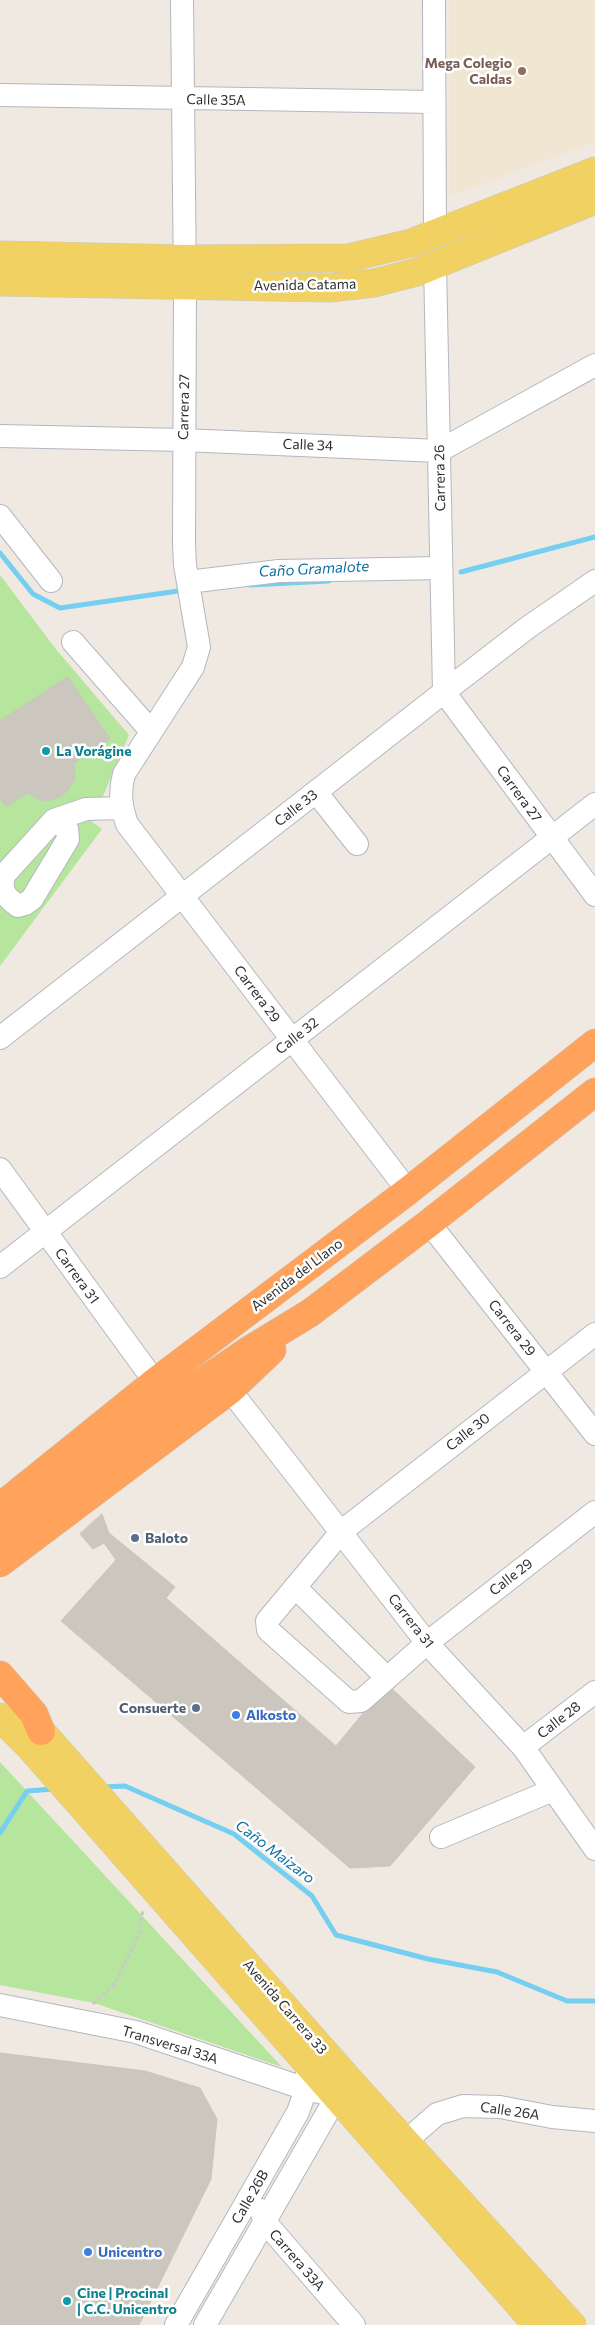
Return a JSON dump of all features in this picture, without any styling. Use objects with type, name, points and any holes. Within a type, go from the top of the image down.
[{"type":"highway","name":"Avenida del Llano","points":[[0,1507],[155,1382],[408,1191],[595,1044]]},
{"type":"highway","points":[[0,1536],[183,1395],[246,1352],[310,1313],[430,1223],[595,1092]]},
{"type":"highway","points":[[0,1563],[230,1390],[310,1313]]},
{"type":"highway","points":[[0,1675],[34,1714],[41,1731]]},
{"type":"main road","name":"Avenida Catama","points":[[0,255],[185,259],[348,258],[403,245],[595,171]]},
{"type":"main road","name":"Avenida Catama","points":[[0,282],[185,286],[352,286],[395,278],[435,264],[595,200]]},
{"type":"main road","name":"Avenida Carrera 33","points":[[0,1686],[41,1731],[66,1773],[87,1797],[406,2141],[572,2325]]},
{"type":"main road","name":"Avenida Carrera 33","points":[[0,1717],[29,1746],[66,1773]]},
{"type":"main road","name":"Avenida Carrera 33","points":[[87,1797],[147,1882],[306,2076],[337,2096],[537,2325]]},
{"type":"street","name":"Carrera 27","points":[[121,799],[124,774],[193,667],[199,648],[184,544],[185,259],[182,0]]},
{"type":"street","points":[[434,0],[435,233]]},
{"type":"street","name":"Calle 35A","points":[[0,95],[184,100],[433,102]]},
{"type":"street","name":"Carrera 26","points":[[435,264],[444,692]]},
{"type":"street","points":[[439,451],[595,365]]},
{"type":"street","name":"Calle 34","points":[[0,436],[183,440],[439,451]]},
{"type":"street","points":[[0,516],[50,581]]},
{"type":"street","points":[[188,582],[278,571],[441,568]]},
{"type":"street","name":"Calle 33","points":[[0,1038],[527,628],[595,581]]},
{"type":"street","points":[[73,642],[152,731]]},
{"type":"street","name":"Carrera 27","points":[[444,692],[595,896]]},
{"type":"street","points":[[316,792],[357,844]]},
{"type":"street","points":[[54,820],[121,799]]},
{"type":"street","name":"Carrera 29","points":[[121,799],[127,824],[408,1191]]},
{"type":"street","name":"Calle 32","points":[[0,1267],[595,804]]},
{"type":"street","name":"Carrera 31","points":[[0,1169],[155,1382]]},
{"type":"street","name":"Carrera 29","points":[[430,1223],[595,1434]]},
{"type":"street","name":"Calle 30","points":[[295,1587],[342,1531],[595,1334]]},
{"type":"street","name":"Carrera 31","points":[[230,1390],[342,1531],[427,1643],[523,1748],[595,1849]]},
{"type":"street","name":"Calle 29","points":[[295,1587],[267,1621],[268,1630],[349,1702],[361,1701],[427,1643],[595,1512]]},
{"type":"street","points":[[295,1587],[387,1678]]},
{"type":"street","name":"Calle 28","points":[[523,1748],[595,1692]]},
{"type":"street","points":[[441,1837],[553,1790]]},
{"type":"street","name":"Transversal 33A","points":[[0,2006],[136,2032],[306,2076]]},
{"type":"street","name":"Calle 26B","points":[[176,2325],[191,2288],[256,2187],[298,2112],[306,2076]]},
{"type":"street","name":"Calle 26B","points":[[205,2325],[337,2096]]},
{"type":"street","name":"Calle 26A","points":[[406,2141],[437,2114],[463,2106],[500,2106],[552,2117],[595,2121]]},
{"type":"street","name":"Carrera 33A","points":[[256,2187],[265,2222],[354,2325]]},
{"type":"street","points":[[191,2288],[216,2306]]},
{"type":"path","points":[[76,2020],[115,1983],[140,1935],[147,1882]]},
{"type":"shaded area","name":"Mega Colegio Caldas","points":[[449,0],[595,0],[595,142],[449,196]]},
{"type":"green space","points":[[0,575],[55,648],[129,735],[92,822],[102,829],[0,966]]},
{"type":"green space","points":[[0,1762],[282,2067],[94,2003],[0,1985]]},
{"type":"building","name":"La Vorágine","points":[[68,677],[110,739],[74,763],[75,778],[69,789],[62,796],[47,801],[40,800],[27,793],[6,807],[0,798],[0,721]]},
{"type":"building","name":"Alkosto","points":[[102,1514],[109,1533],[175,1587],[166,1598],[336,1746],[387,1684],[475,1767],[390,1866],[350,1868],[61,1621],[116,1560],[104,1543],[93,1549],[80,1534]]},
{"type":"building","name":"Unicentro","points":[[0,2053],[145,2071],[200,2088],[217,2119],[211,2179],[139,2325],[0,2325]]},
{"type":"waterway","name":"Caño Gramalote","points":[[461,572],[595,537]]},
{"type":"waterway","name":"Caño Gramalote","points":[[0,553],[33,594],[60,608],[185,590]]},
{"type":"waterway","name":"Caño Gramalote","points":[[250,585],[329,581]]},
{"type":"waterway","name":"Caño Maizaro","points":[[102,1787],[125,1786],[234,1834],[312,1896],[336,1935],[428,1959],[497,1972],[567,2001],[595,2001]]},
{"type":"waterway","name":"Caño Maizaro","points":[[0,1833],[27,1791],[54,1789]]},
{"type":"place","name":"Mega Colegio Caldas","points":[[522,71]]},
{"type":"place","name":"La Vorágine","points":[[46,751]]},
{"type":"place","name":"Baloto","points":[[135,1538]]},
{"type":"place","name":"Consuerte","points":[[196,1708]]},
{"type":"place","name":"Alkosto","points":[[236,1715]]},
{"type":"place","name":"Unicentro","points":[[88,2252]]},
{"type":"place","name":"Cine | Procinal | C.C. Unicentro","points":[[67,2301]]}]
